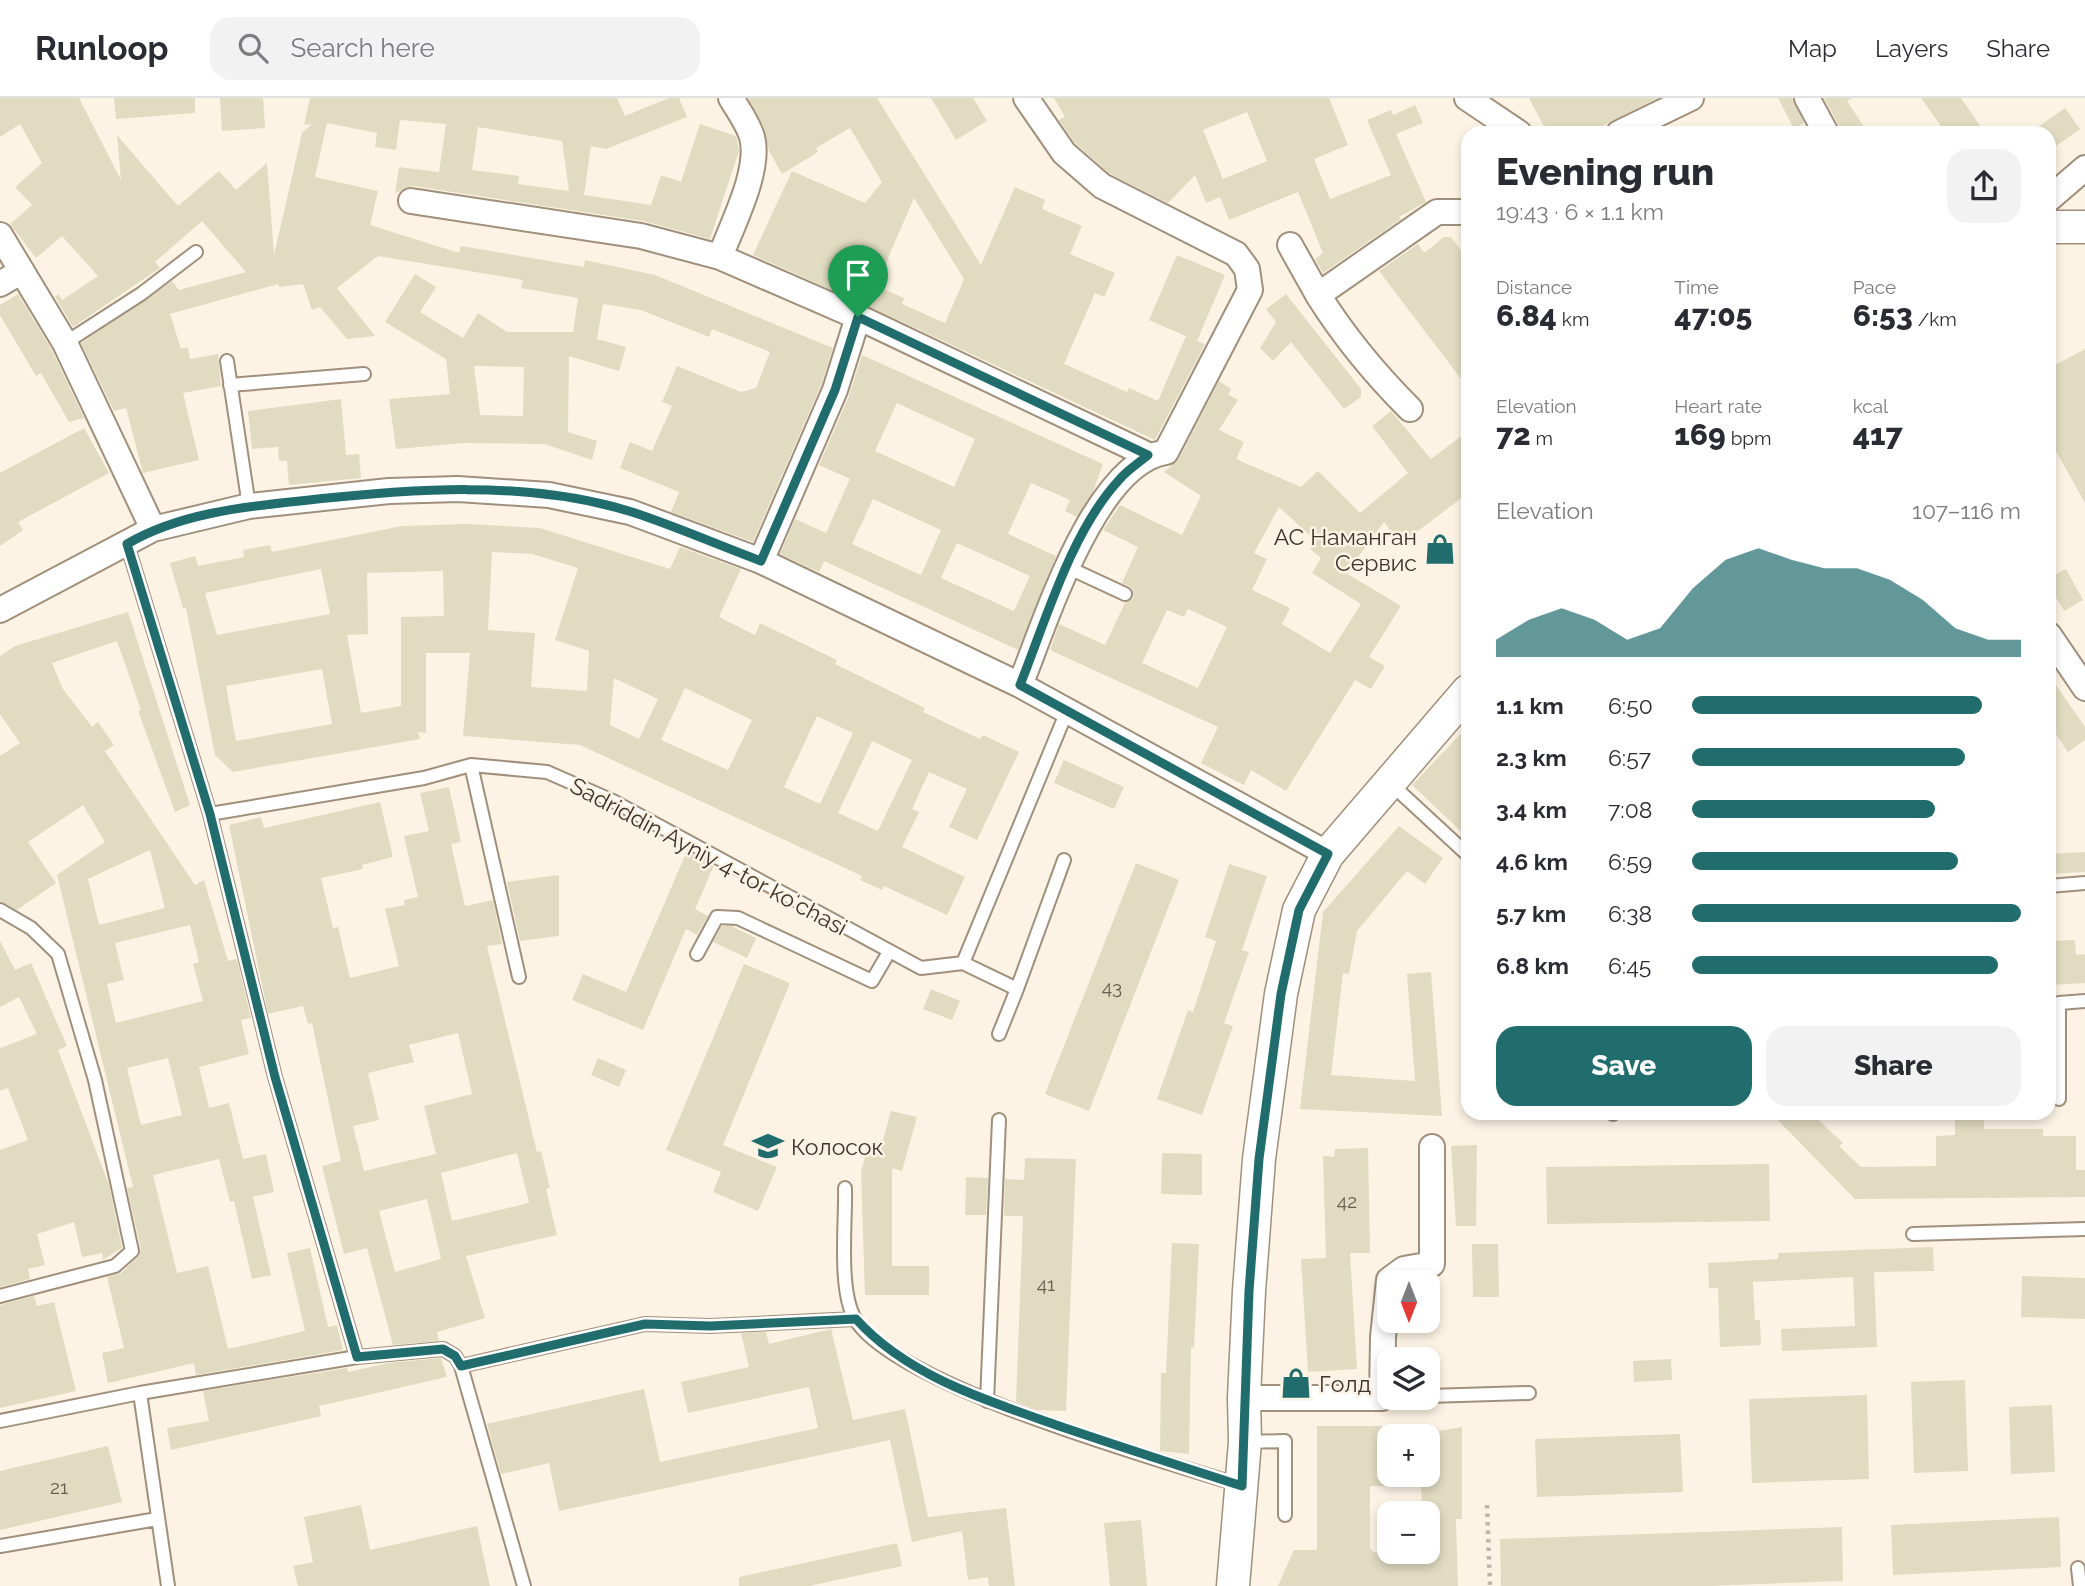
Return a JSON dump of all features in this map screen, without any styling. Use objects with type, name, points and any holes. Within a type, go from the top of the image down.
[{"type":"street","points":[[720,257],[751,173],[755,154],[751,135],[731,98]]},
{"type":"street","points":[[1020,685],[1068,567],[1097,508],[1120,479],[1148,455],[1166,452],[1250,290],[1247,269],[1236,254],[1102,186],[1064,153],[1026,98]]},
{"type":"street","points":[[1468,98],[1509,126]]},
{"type":"street","points":[[1633,126],[1691,98]]},
{"type":"street","points":[[1807,98],[1822,126]]},
{"type":"street","points":[[2056,193],[2085,168]]},
{"type":"street","points":[[411,201],[641,236],[720,257],[858,317],[1148,455]]},
{"type":"street","points":[[1318,295],[1437,212],[1461,212]]},
{"type":"street","points":[[2056,227],[2085,227]]},
{"type":"street","points":[[0,235],[65,343],[153,528]]},
{"type":"street","points":[[1290,244],[1345,339],[1369,369],[1410,409]]},
{"type":"street","points":[[0,284],[22,271]]},
{"type":"street","points":[[761,561],[835,390],[858,317]]},
{"type":"street","points":[[0,610],[153,528],[248,506],[389,491],[458,489],[549,495],[630,512],[761,561],[1020,685],[1328,854]]},
{"type":"street","points":[[2056,645],[2085,688]]},
{"type":"street","points":[[1233,1586],[1245,1442],[1244,1398],[1259,1159],[1281,994],[1299,910],[1328,854],[1461,699]]},
{"type":"street","points":[[1384,1347],[1389,1280],[1404,1269],[1432,1264],[1432,1147]]},
{"type":"street","points":[[1244,1398],[1377,1397]]},
{"type":"lane","points":[[65,343],[141,294],[195,252]]},
{"type":"lane","points":[[227,361],[248,506]]},
{"type":"lane","points":[[230,385],[364,374]]},
{"type":"lane","points":[[127,544],[210,814],[275,1077],[357,1357]]},
{"type":"lane","points":[[1068,567],[1125,594]]},
{"type":"lane","points":[[1017,989],[963,963],[1066,711]]},
{"type":"lane","points":[[471,765],[519,976]]},
{"type":"lane","name":"Sadriddin Ayniy 4-tor koʻchasi","points":[[210,814],[424,778],[471,765],[547,772],[613,801],[921,968],[963,963]]},
{"type":"lane","points":[[1388,781],[1461,849]]},
{"type":"lane","points":[[999,1034],[1064,860]]},
{"type":"lane","points":[[2056,885],[2085,883]]},
{"type":"lane","points":[[0,910],[31,928],[58,954],[95,1080],[132,1251],[115,1266],[0,1296]]},
{"type":"lane","points":[[697,954],[717,917],[738,918],[872,981],[889,952]]},
{"type":"lane","points":[[2059,1099],[2059,1003],[2085,1001]]},
{"type":"lane","points":[[987,1401],[999,1120]]},
{"type":"lane","points":[[845,1188],[847,1298],[856,1319],[877,1343],[900,1359],[987,1401],[1242,1486]]},
{"type":"lane","points":[[1913,1234],[2085,1229]]},
{"type":"lane","points":[[461,1366],[645,1324],[710,1326],[856,1319]]},
{"type":"lane","points":[[0,1422],[140,1393],[357,1357],[443,1349],[455,1356],[461,1366],[524,1586]]},
{"type":"lane","points":[[140,1393],[168,1586]]},
{"type":"lane","points":[[1440,1396],[1529,1393]]},
{"type":"lane","points":[[1245,1442],[1284,1441],[1285,1515]]},
{"type":"lane","points":[[0,1546],[157,1519]]},
{"type":"lane","points":[[2078,1568],[2080,1586]]},
{"type":"path","points":[[1487,1505],[1490,1586]]},
{"type":"building","points":[[0,98],[79,98],[121,180],[117,135],[178,206],[219,171],[236,190],[267,163],[274,255],[302,133],[312,124],[304,125],[310,98],[617,98],[625,116],[669,98],[679,98],[687,117],[606,149],[591,146],[584,195],[651,205],[661,175],[681,182],[700,124],[736,136],[739,151],[710,239],[643,221],[413,186],[395,193],[399,167],[439,172],[446,124],[400,120],[396,150],[375,147],[377,133],[327,123],[315,177],[378,191],[370,225],[459,253],[461,246],[584,267],[585,260],[655,275],[833,348],[821,385],[753,542],[671,512],[679,492],[620,468],[630,442],[652,451],[672,406],[662,402],[677,366],[741,392],[756,388],[770,352],[712,329],[709,337],[641,310],[603,304],[597,339],[626,347],[619,371],[569,356],[568,432],[597,441],[592,460],[545,444],[465,443],[396,449],[389,399],[450,394],[446,359],[385,322],[415,274],[436,287],[420,312],[463,338],[478,313],[507,332],[573,332],[578,298],[521,288],[523,280],[378,256],[337,288],[375,336],[347,339],[320,307],[312,310],[303,284],[279,287],[278,284],[170,314],[181,349],[188,347],[190,359],[218,354],[221,386],[183,393],[199,460],[143,473],[126,408],[114,411],[81,343],[172,281],[179,290],[246,272],[202,221],[155,262],[160,268],[73,327],[55,297],[59,294],[62,300],[98,276],[62,236],[36,258],[10,224],[32,205],[15,187],[42,163],[20,124],[0,137]],"holes":[[[478,127],[562,141],[569,191],[518,184],[519,176],[472,170]],[[474,366],[524,367],[523,416],[480,415]]]},
{"type":"building","points":[[114,98],[195,98],[195,113],[116,119]]},
{"type":"building","points":[[220,98],[263,98],[265,128],[222,131]]},
{"type":"building","points":[[748,98],[877,98],[981,265],[1015,187],[1045,200],[1042,209],[1082,226],[1070,254],[1115,273],[1104,297],[1095,293],[1064,364],[1127,392],[1129,388],[1158,401],[1186,336],[1205,344],[1155,440],[753,255],[792,171],[865,203],[882,182],[850,128],[816,148],[818,152],[782,174],[769,151],[764,127]],"holes":[[[914,198],[964,279],[945,323],[902,304],[904,298],[876,286]]]},
{"type":"building","points":[[931,98],[973,98],[987,121],[956,140]]},
{"type":"building","points":[[1054,98],[1329,98],[1348,145],[1314,159],[1330,199],[1391,175],[1367,120],[1391,110],[1393,115],[1415,105],[1423,123],[1396,134],[1426,202],[1399,217],[1401,219],[1323,273],[1315,259],[1323,253],[1298,192],[1229,220],[1220,197],[1206,203],[1195,175],[1168,203],[1110,174],[1075,143],[1059,120],[1065,117]],"holes":[[[1247,112],[1267,161],[1223,179],[1203,130]]]},
{"type":"building","points":[[1529,98],[1657,98],[1603,126],[1543,125]]},
{"type":"building","points":[[1778,98],[1792,98],[1804,123],[1792,126]]},
{"type":"building","points":[[1824,98],[1852,98],[1847,101],[1863,126],[1839,126]]},
{"type":"building","points":[[1921,98],[1961,98],[1980,126],[1941,126]]},
{"type":"building","points":[[2065,108],[2080,129],[2056,146],[2056,126],[2039,126]]},
{"type":"building","points":[[1444,237],[1451,237],[1461,251],[1461,379],[1379,271],[1418,244],[1424,253]]},
{"type":"building","points":[[1177,255],[1225,275],[1197,341],[1149,320]]},
{"type":"building","points":[[18,294],[52,350],[84,418],[69,422],[41,373],[36,376],[0,315],[0,305]]},
{"type":"building","points":[[1286,294],[1361,389],[1361,397],[1344,409],[1291,342],[1273,361],[1260,348],[1276,322],[1266,309]]},
{"type":"building","points":[[2085,349],[2085,503],[2056,451],[2056,364]]},
{"type":"building","points":[[862,355],[1103,464],[1093,492],[1077,517],[1065,511],[1070,500],[1031,483],[1008,534],[1056,556],[1018,650],[824,561],[819,572],[780,554],[795,519],[826,533],[850,479],[819,465],[849,396]],"holes":[[[897,403],[975,439],[954,487],[875,451]],[[873,499],[941,530],[921,575],[852,544]],[[957,543],[1030,576],[1014,611],[941,578]]]},
{"type":"building","points":[[1219,381],[1231,389],[1228,394],[1238,400],[1219,430],[1244,442],[1236,459],[1301,487],[1318,471],[1360,513],[1408,473],[1372,426],[1391,411],[1431,459],[1461,436],[1461,498],[1401,544],[1384,522],[1346,573],[1401,606],[1369,657],[1385,666],[1371,689],[1355,680],[1286,791],[1251,770],[1244,785],[1201,763],[1218,727],[1050,650],[1059,624],[1105,645],[1125,603],[1133,598],[1132,588],[1122,583],[1138,547],[1103,530],[1120,505],[1182,535],[1201,496],[1164,472],[1179,459]],"holes":[[[1279,507],[1316,541],[1310,549],[1321,558],[1312,573],[1361,604],[1330,653],[1282,624],[1290,608],[1252,590],[1267,559],[1254,553]],[[1188,609],[1227,627],[1198,688],[1142,663],[1167,610],[1184,617]]]},
{"type":"building","points":[[341,399],[346,455],[359,454],[361,478],[289,485],[287,461],[279,461],[278,447],[252,449],[248,411]]},
{"type":"building","points":[[84,428],[109,473],[18,522],[23,530],[0,546],[0,473]]},
{"type":"building","points":[[467,524],[540,528],[670,569],[680,547],[741,569],[719,617],[755,635],[760,623],[837,660],[835,664],[925,708],[923,712],[980,739],[983,735],[1019,752],[977,840],[949,827],[967,789],[929,772],[912,809],[919,812],[902,847],[965,877],[947,915],[884,886],[882,890],[860,880],[862,876],[580,745],[463,736],[470,653],[426,653],[426,733],[418,732],[420,739],[233,772],[215,755],[186,608],[183,608],[170,563],[195,556],[198,566],[244,557],[243,550],[270,545],[272,552],[402,526]],"holes":[[[492,552],[532,554],[578,568],[555,640],[589,651],[587,691],[531,687],[535,633],[488,630]],[[321,569],[330,614],[217,635],[205,593]],[[443,571],[444,616],[401,617],[401,706],[361,713],[347,635],[368,634],[367,573]],[[322,669],[332,724],[236,741],[226,686]],[[614,678],[658,699],[639,739],[610,725]],[[685,688],[752,720],[728,770],[661,740]],[[817,716],[853,733],[820,804],[784,787]],[[872,741],[912,760],[878,831],[838,813]]]},
{"type":"building","points":[[2066,569],[2083,600],[2064,611],[2056,598],[2056,574]]},
{"type":"building","points":[[128,612],[190,805],[175,812],[138,711],[141,710],[117,641],[52,663],[63,689],[92,727],[98,722],[114,745],[105,751],[195,885],[204,880],[228,961],[237,959],[251,1018],[241,1020],[249,1054],[199,1067],[209,1108],[229,1103],[243,1159],[266,1154],[274,1192],[253,1197],[271,1275],[252,1279],[234,1201],[230,1202],[219,1159],[153,1175],[177,1273],[208,1266],[228,1349],[305,1331],[287,1253],[310,1248],[328,1327],[337,1325],[343,1350],[196,1375],[194,1363],[108,1383],[102,1353],[124,1348],[107,1277],[121,1273],[138,1257],[141,1249],[127,1188],[133,1187],[57,875],[105,842],[83,805],[28,842],[56,883],[17,910],[0,901],[0,756],[20,743],[0,714],[0,656],[15,646]],"holes":[[[150,850],[165,908],[99,925],[88,879]],[[190,925],[199,962],[193,964],[203,1001],[116,1023],[107,984],[124,980],[115,943]],[[168,1058],[182,1115],[141,1125],[127,1068]]]},
{"type":"building","points":[[2056,685],[2085,727],[2085,740],[2068,752],[2056,734]]},
{"type":"building","points":[[1461,733],[1461,831],[1412,785]]},
{"type":"building","points":[[1064,760],[1124,787],[1114,809],[1054,783]]},
{"type":"building","points":[[449,787],[461,842],[451,844],[465,906],[493,900],[502,944],[487,946],[537,1152],[541,1151],[550,1188],[546,1189],[557,1235],[466,1256],[485,1318],[437,1332],[439,1341],[393,1345],[367,1248],[344,1254],[322,1166],[341,1161],[312,1023],[308,1024],[303,1006],[268,1014],[229,825],[261,817],[264,828],[380,802],[393,857],[362,865],[363,869],[321,878],[333,928],[338,927],[350,978],[399,966],[385,909],[405,905],[404,900],[418,897],[404,836],[429,831],[420,793]],"holes":[[[458,1033],[472,1094],[424,1106],[436,1154],[364,1171],[353,1126],[379,1120],[368,1073],[414,1062],[409,1045]],[[517,1153],[529,1203],[452,1221],[441,1173]],[[427,1199],[441,1259],[395,1272],[379,1211]]]},
{"type":"building","points":[[1399,826],[1443,858],[1425,884],[1407,871],[1357,931],[1349,974],[1343,973],[1331,1075],[1415,1081],[1407,974],[1431,972],[1442,1116],[1300,1109],[1323,912]]},
{"type":"building","points":[[687,851],[714,865],[695,909],[708,916],[697,935],[686,929],[643,1030],[572,1000],[583,974],[626,992]]},
{"type":"building","points":[[2085,852],[2085,872],[2056,874],[2056,854]]},
{"type":"building","points":[[1136,863],[1179,880],[1089,1111],[1045,1094]]},
{"type":"building","points":[[1229,864],[1267,876],[1242,950],[1249,952],[1224,1023],[1233,1026],[1202,1115],[1157,1099],[1188,1010],[1193,1012],[1216,941],[1205,937]]},
{"type":"building","points":[[559,875],[559,936],[520,941],[507,882]]},
{"type":"building","points":[[722,926],[731,926],[756,938],[747,958],[713,942]]},
{"type":"building","points":[[2075,940],[2076,955],[2085,954],[2085,983],[2056,985],[2056,941]]},
{"type":"building","points":[[0,941],[15,970],[31,963],[67,1046],[58,1050],[109,1185],[122,1248],[103,1260],[102,1253],[82,1257],[74,1222],[37,1234],[45,1265],[28,1269],[30,1279],[0,1287],[0,1150],[28,1140],[8,1088],[0,1091],[0,1048],[37,1034],[19,997],[0,1007]]},
{"type":"building","points":[[744,964],[790,983],[723,1145],[777,1167],[758,1211],[713,1192],[721,1172],[666,1150]]},
{"type":"building","points":[[931,989],[960,1001],[952,1020],[923,1009]]},
{"type":"building","points":[[598,1058],[626,1070],[619,1087],[591,1075]]},
{"type":"building","points":[[891,1111],[917,1117],[902,1171],[892,1168],[892,1266],[929,1266],[929,1295],[865,1295],[861,1171],[869,1144],[881,1147]]},
{"type":"building","points":[[1778,1120],[1818,1120],[1843,1143],[1839,1146],[1861,1167],[1936,1166],[1936,1136],[1955,1135],[1955,1120],[1984,1120],[1984,1129],[2043,1129],[2043,1136],[2076,1136],[2076,1170],[2085,1170],[2085,1197],[1855,1199]]},
{"type":"building","points":[[1477,1145],[1476,1226],[1456,1226],[1451,1146]]},
{"type":"building","points":[[1368,1148],[1370,1253],[1350,1253],[1357,1369],[1308,1372],[1301,1259],[1326,1258],[1323,1156],[1334,1157],[1335,1149]]},
{"type":"building","points":[[1162,1153],[1202,1154],[1202,1195],[1161,1194]]},
{"type":"building","points":[[1025,1158],[1076,1159],[1066,1411],[1036,1410],[1016,1402],[1023,1216],[1004,1216],[1005,1179],[1024,1180]]},
{"type":"building","points":[[1769,1164],[1770,1221],[1547,1224],[1546,1167]]},
{"type":"building","points":[[966,1177],[988,1178],[986,1215],[965,1215]]},
{"type":"building","points":[[1172,1243],[1199,1244],[1194,1348],[1191,1347],[1189,1454],[1160,1451],[1161,1373],[1166,1373]]},
{"type":"building","points":[[1472,1244],[1498,1244],[1499,1297],[1473,1297]]},
{"type":"building","points":[[1933,1247],[1934,1271],[1874,1272],[1877,1347],[1782,1351],[1781,1329],[1855,1326],[1853,1277],[1753,1282],[1755,1320],[1760,1320],[1761,1345],[1720,1347],[1718,1288],[1709,1288],[1708,1263],[1778,1259],[1778,1253]]},
{"type":"building","points":[[2022,1276],[2085,1278],[2085,1319],[2021,1317]]},
{"type":"building","points":[[34,1296],[37,1306],[54,1302],[76,1391],[0,1408],[0,1305]]},
{"type":"building","points":[[831,1329],[853,1420],[905,1409],[928,1517],[1006,1508],[1015,1586],[989,1586],[988,1577],[968,1580],[962,1531],[912,1542],[890,1440],[559,1511],[549,1463],[501,1474],[487,1424],[644,1389],[660,1462],[818,1428],[809,1387],[688,1413],[681,1382],[749,1367],[741,1333],[766,1332],[769,1344]]},
{"type":"building","points":[[441,1358],[447,1377],[319,1406],[321,1416],[171,1450],[167,1428],[209,1421],[203,1391],[347,1368],[348,1372],[389,1363]]},
{"type":"building","points":[[1671,1359],[1672,1380],[1634,1382],[1633,1361]]},
{"type":"building","points":[[1965,1380],[1968,1471],[1914,1473],[1911,1382]]},
{"type":"building","points":[[1867,1395],[1869,1479],[1752,1483],[1749,1399]]},
{"type":"building","points":[[2052,1405],[2055,1472],[2011,1474],[2009,1407]]},
{"type":"building","points":[[1317,1426],[1377,1426],[1377,1486],[1370,1486],[1370,1548],[1377,1552],[1377,1564],[1440,1564],[1440,1501],[1422,1501],[1421,1487],[1440,1487],[1440,1431],[1462,1427],[1462,1519],[1456,1519],[1458,1586],[1278,1586],[1294,1550],[1317,1550]]},
{"type":"building","points":[[1680,1434],[1683,1492],[1537,1497],[1535,1439]]},
{"type":"building","points":[[108,1446],[122,1502],[0,1530],[0,1471]]},
{"type":"building","points":[[361,1505],[370,1550],[477,1526],[490,1586],[298,1586],[293,1566],[313,1562],[304,1517]]},
{"type":"building","points":[[2059,1517],[2061,1567],[1893,1575],[1891,1525]]},
{"type":"building","points":[[1141,1520],[1147,1586],[1110,1586],[1104,1523]]},
{"type":"building","points":[[1842,1527],[1843,1581],[1706,1586],[1501,1586],[1500,1539]]},
{"type":"building","points":[[897,1543],[902,1566],[809,1586],[739,1586],[739,1577]]},
{"type":"place","name":"АС Наманган Сервис","points":[[1440,549]]},
{"type":"place","name":"Колосок","points":[[768,1146]]},
{"type":"place","name":"Голд","points":[[1296,1383]]},
{"type":"route","points":[[858,317],[1148,455],[1120,479],[1097,508],[1070,561],[1020,685],[1328,854],[1299,910],[1281,994],[1259,1159],[1249,1291],[1242,1486],[987,1401],[900,1359],[877,1343],[856,1319],[710,1326],[645,1324],[461,1366],[455,1356],[443,1349],[357,1357],[275,1077],[210,814],[127,544],[153,528],[248,506],[389,491],[458,489],[549,495],[630,512],[761,561],[835,390],[858,317]]}]
